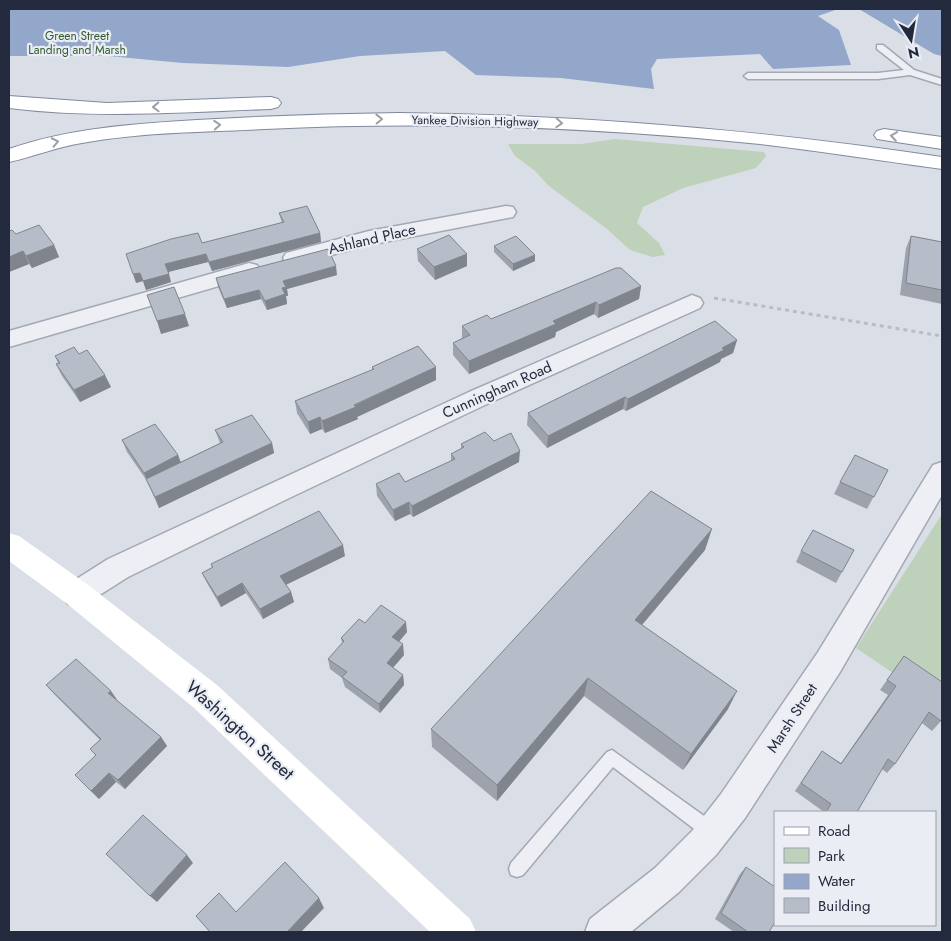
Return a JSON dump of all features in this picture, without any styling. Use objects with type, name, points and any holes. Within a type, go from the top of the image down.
[{"type":"main road","points":[[9,102],[40,107],[83,108],[290,103]]},
{"type":"main road","points":[[578,105],[607,107]]},
{"type":"main road","points":[[662,111],[689,113]]},
{"type":"main road","points":[[744,118],[771,121]]},
{"type":"main road","name":"Yankee Division Highway","points":[[9,156],[64,140],[162,129],[277,122],[419,119],[597,125],[729,135],[855,150],[942,163]]},
{"type":"main road","points":[[867,132],[942,143]]},
{"type":"main road","name":"Washington Street","points":[[9,545],[76,594],[205,696],[457,932]]},
{"type":"street","name":"Ashland Place","points":[[9,339],[273,263],[369,238],[506,212]]},
{"type":"street","name":"Cunningham Road","points":[[76,594],[118,568],[274,493],[478,398],[692,303]]},
{"type":"street","name":"Marsh Street","points":[[603,932],[667,880],[712,832],[733,806],[829,662],[940,481]]},
{"type":"lane","points":[[880,47],[911,72],[942,82]]},
{"type":"lane","points":[[748,76],[878,76],[911,72]]},
{"type":"lane","points":[[517,869],[612,757],[712,832]]},
{"type":"path","points":[[692,303],[701,299],[714,298],[942,336]]},
{"type":"green space","points":[[615,139],[764,152],[766,156],[756,168],[683,188],[643,207],[637,223],[659,243],[665,255],[653,257],[630,250],[607,229],[549,186],[535,171],[515,156],[508,144],[581,144]]},
{"type":"green space","points":[[942,514],[942,706],[856,648]]},
{"type":"water","name":"Green Street Landing and Marsh","points":[[9,9],[838,9],[818,16],[839,30],[851,65],[773,69],[760,54],[657,59],[651,69],[654,89],[561,78],[476,75],[445,51],[360,56],[288,67],[183,63],[108,56],[9,56]]},
{"type":"water","points":[[859,9],[942,9],[942,56],[934,54]]},
{"type":"building","points":[[307,206],[320,233],[209,262],[206,254],[165,264],[169,274],[143,281],[140,273],[133,274],[126,254],[171,239],[198,233],[202,243],[284,222],[279,213]]},
{"type":"building","points":[[39,225],[54,245],[26,256],[23,251],[9,257],[9,231],[12,230],[16,234]]},
{"type":"building","points":[[449,235],[467,254],[434,267],[417,249]]},
{"type":"building","points":[[516,236],[535,255],[513,264],[494,246]]},
{"type":"building","points":[[911,236],[942,242],[942,290],[906,283]]},
{"type":"building","points":[[328,249],[336,266],[283,281],[286,287],[282,288],[285,294],[265,301],[259,290],[224,299],[216,278]]},
{"type":"building","points":[[616,268],[621,268],[641,286],[599,305],[596,302],[553,321],[556,324],[469,361],[453,343],[470,335],[462,326],[487,315],[491,319]]},
{"type":"building","points":[[174,287],[185,314],[157,321],[147,295]]},
{"type":"building","points":[[715,321],[737,340],[722,348],[724,350],[628,399],[625,397],[548,436],[528,413]]},
{"type":"building","points":[[418,346],[436,367],[354,405],[356,407],[322,421],[320,417],[308,422],[295,401],[374,369],[372,367]]},
{"type":"building","points":[[74,347],[79,354],[87,350],[105,375],[74,390],[56,364],[60,363],[55,356]]},
{"type":"building","points":[[252,415],[272,443],[155,497],[146,479],[223,442],[215,430]]},
{"type":"building","points":[[155,424],[178,455],[144,473],[122,440]]},
{"type":"building","points":[[485,432],[494,441],[511,433],[520,451],[412,506],[409,502],[393,510],[376,484],[399,473],[405,482],[455,459],[451,454],[464,447],[461,444]]},
{"type":"building","points":[[855,455],[888,470],[874,497],[840,482]]},
{"type":"building","points":[[651,491],[712,529],[635,620],[737,691],[691,754],[588,678],[497,785],[431,729]]},
{"type":"building","points":[[319,511],[343,545],[280,576],[291,592],[260,609],[242,583],[217,597],[202,573],[213,567],[211,564]]},
{"type":"building","points":[[813,530],[854,550],[842,572],[801,551]]},
{"type":"building","points":[[381,605],[406,622],[392,637],[403,644],[387,663],[403,675],[379,704],[342,677],[347,672],[328,659],[344,641],[341,638],[359,619],[365,623]]},
{"type":"building","points":[[904,656],[942,682],[942,719],[941,721],[929,712],[895,764],[888,759],[858,811],[827,811],[831,804],[801,783],[822,751],[841,764],[896,686],[887,680]]},
{"type":"building","points":[[76,659],[111,691],[108,693],[161,737],[118,780],[109,773],[91,791],[75,775],[96,755],[90,749],[101,739],[46,685]]},
{"type":"building","points":[[143,815],[187,855],[150,896],[106,854]]},
{"type":"building","points":[[285,862],[319,898],[287,932],[210,932],[196,916],[219,893],[236,912]]},
{"type":"building","points":[[746,867],[774,886],[774,924],[769,932],[748,932],[721,913]]}]
